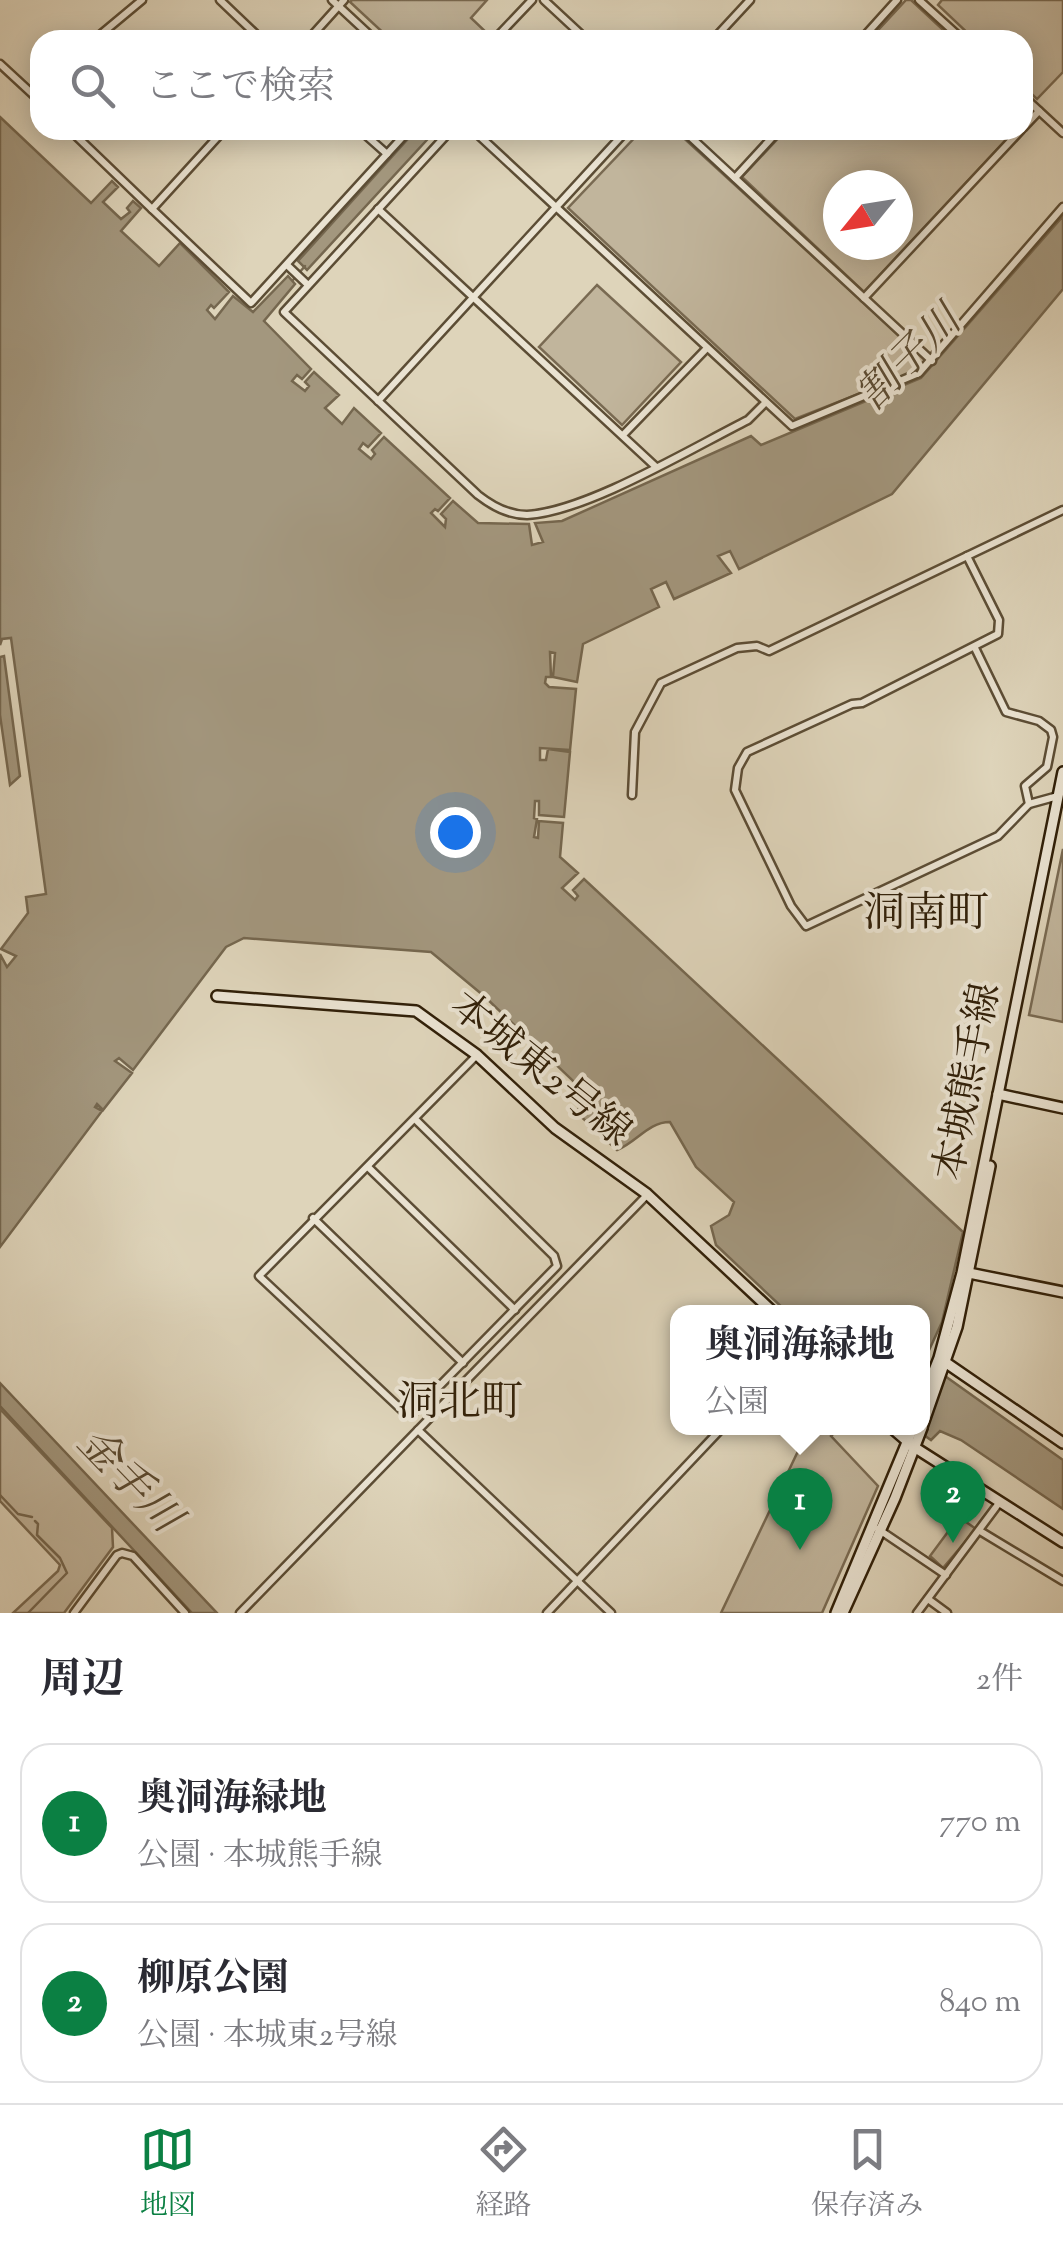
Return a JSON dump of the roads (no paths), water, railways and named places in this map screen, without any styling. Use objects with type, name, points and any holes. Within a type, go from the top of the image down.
[{"type":"main road","name":"本城熊手線","points":[[930,1386],[941,1365],[1001,1095],[1056,837],[1063,772]]},
{"type":"main road","name":"本城東2号線","points":[[217,996],[416,1011],[477,1055],[555,1128],[647,1194],[765,1305]]},
{"type":"main road","name":"本城熊手線","points":[[930,1396],[970,1274],[1001,1095]]},
{"type":"main road","points":[[1001,1095],[1063,1108]]},
{"type":"main road","points":[[970,1274],[1063,1292]]},
{"type":"main road","points":[[941,1365],[1063,1443]]},
{"type":"main road","points":[[900,1435],[1063,1542]]},
{"type":"main road","name":"本城熊手線","points":[[844,1613],[915,1435]]},
{"type":"main road","name":"本城熊手線","points":[[836,1613],[876,1528]]},
{"type":"street","points":[[106,30],[142,0]]},
{"type":"street","points":[[220,0],[252,30]]},
{"type":"street","points":[[504,30],[532,0]]},
{"type":"street","points":[[544,0],[576,30]]},
{"type":"street","points":[[722,30],[750,0]]},
{"type":"street","points":[[870,30],[897,0]]},
{"type":"street","points":[[921,0],[952,30]]},
{"type":"street","points":[[316,30],[338,2],[365,30]]},
{"type":"street","points":[[0,64],[30,91]]},
{"type":"street","points":[[1033,105],[1063,133]]},
{"type":"street","points":[[1033,117],[1039,111]]},
{"type":"street","points":[[80,140],[252,303],[400,140]]},
{"type":"street","points":[[152,209],[215,140]]},
{"type":"street","points":[[371,140],[387,154]]},
{"type":"street","points":[[441,140],[284,312],[478,495],[502,511],[524,515],[570,506],[748,420],[765,402]]},
{"type":"street","points":[[484,140],[792,426],[920,373],[1063,207]]},
{"type":"street","points":[[378,401],[618,140]]},
{"type":"street","points":[[694,140],[932,361]]},
{"type":"street","points":[[735,178],[770,140]]},
{"type":"street","points":[[864,298],[1012,140]]},
{"type":"street","points":[[378,208],[656,466]]},
{"type":"street","points":[[286,265],[308,286]]},
{"type":"street","points":[[623,435],[706,348]]},
{"type":"street","points":[[632,794],[636,732],[661,683],[737,648],[757,646],[770,652],[1063,510]]},
{"type":"street","points":[[967,556],[1000,620],[1001,629],[993,640],[748,752],[738,768],[735,790],[791,906],[806,926],[998,836],[1028,804],[1061,798]]},
{"type":"street","points":[[975,648],[1006,712],[1039,721],[1051,730],[1047,766],[1025,786],[1028,804]]},
{"type":"street","points":[[416,1120],[554,1256],[557,1266],[416,1411],[404,1412],[259,1276],[477,1055]]},
{"type":"street","points":[[368,1167],[514,1310]]},
{"type":"street","points":[[240,1613],[647,1194]]},
{"type":"street","points":[[314,1218],[463,1363]]},
{"type":"street","points":[[418,1430],[611,1613]]},
{"type":"street","points":[[548,1613],[715,1435]]},
{"type":"street","points":[[917,1613],[1000,1503]]},
{"type":"street","points":[[876,1528],[946,1574]]},
{"type":"street","points":[[980,1531],[1063,1581]]},
{"type":"street","points":[[74,1613],[122,1553],[132,1556],[185,1613]]},
{"type":"street","points":[[928,1600],[947,1613]]},
{"type":"waterway","points":[[293,280],[305,266]]},
{"type":"waterway","points":[[0,1495],[18,1514],[32,1517]]},
{"type":"waterway","points":[[28,1613],[67,1573],[60,1558],[37,1535],[35,1521]]},
{"type":"place","name":"柳原公園","points":[[953,1543]]},
{"type":"place","name":"奥洞海緑地","points":[[800,1550]]},
{"type":"district","name":"洞南町","points":[[926,916]]},
{"type":"district","name":"洞北町","points":[[460,1405]]},
{"type":"water label","name":"割子川","points":[[911,360]]},
{"type":"water label","name":"金手川","points":[[127,1482]]}]
